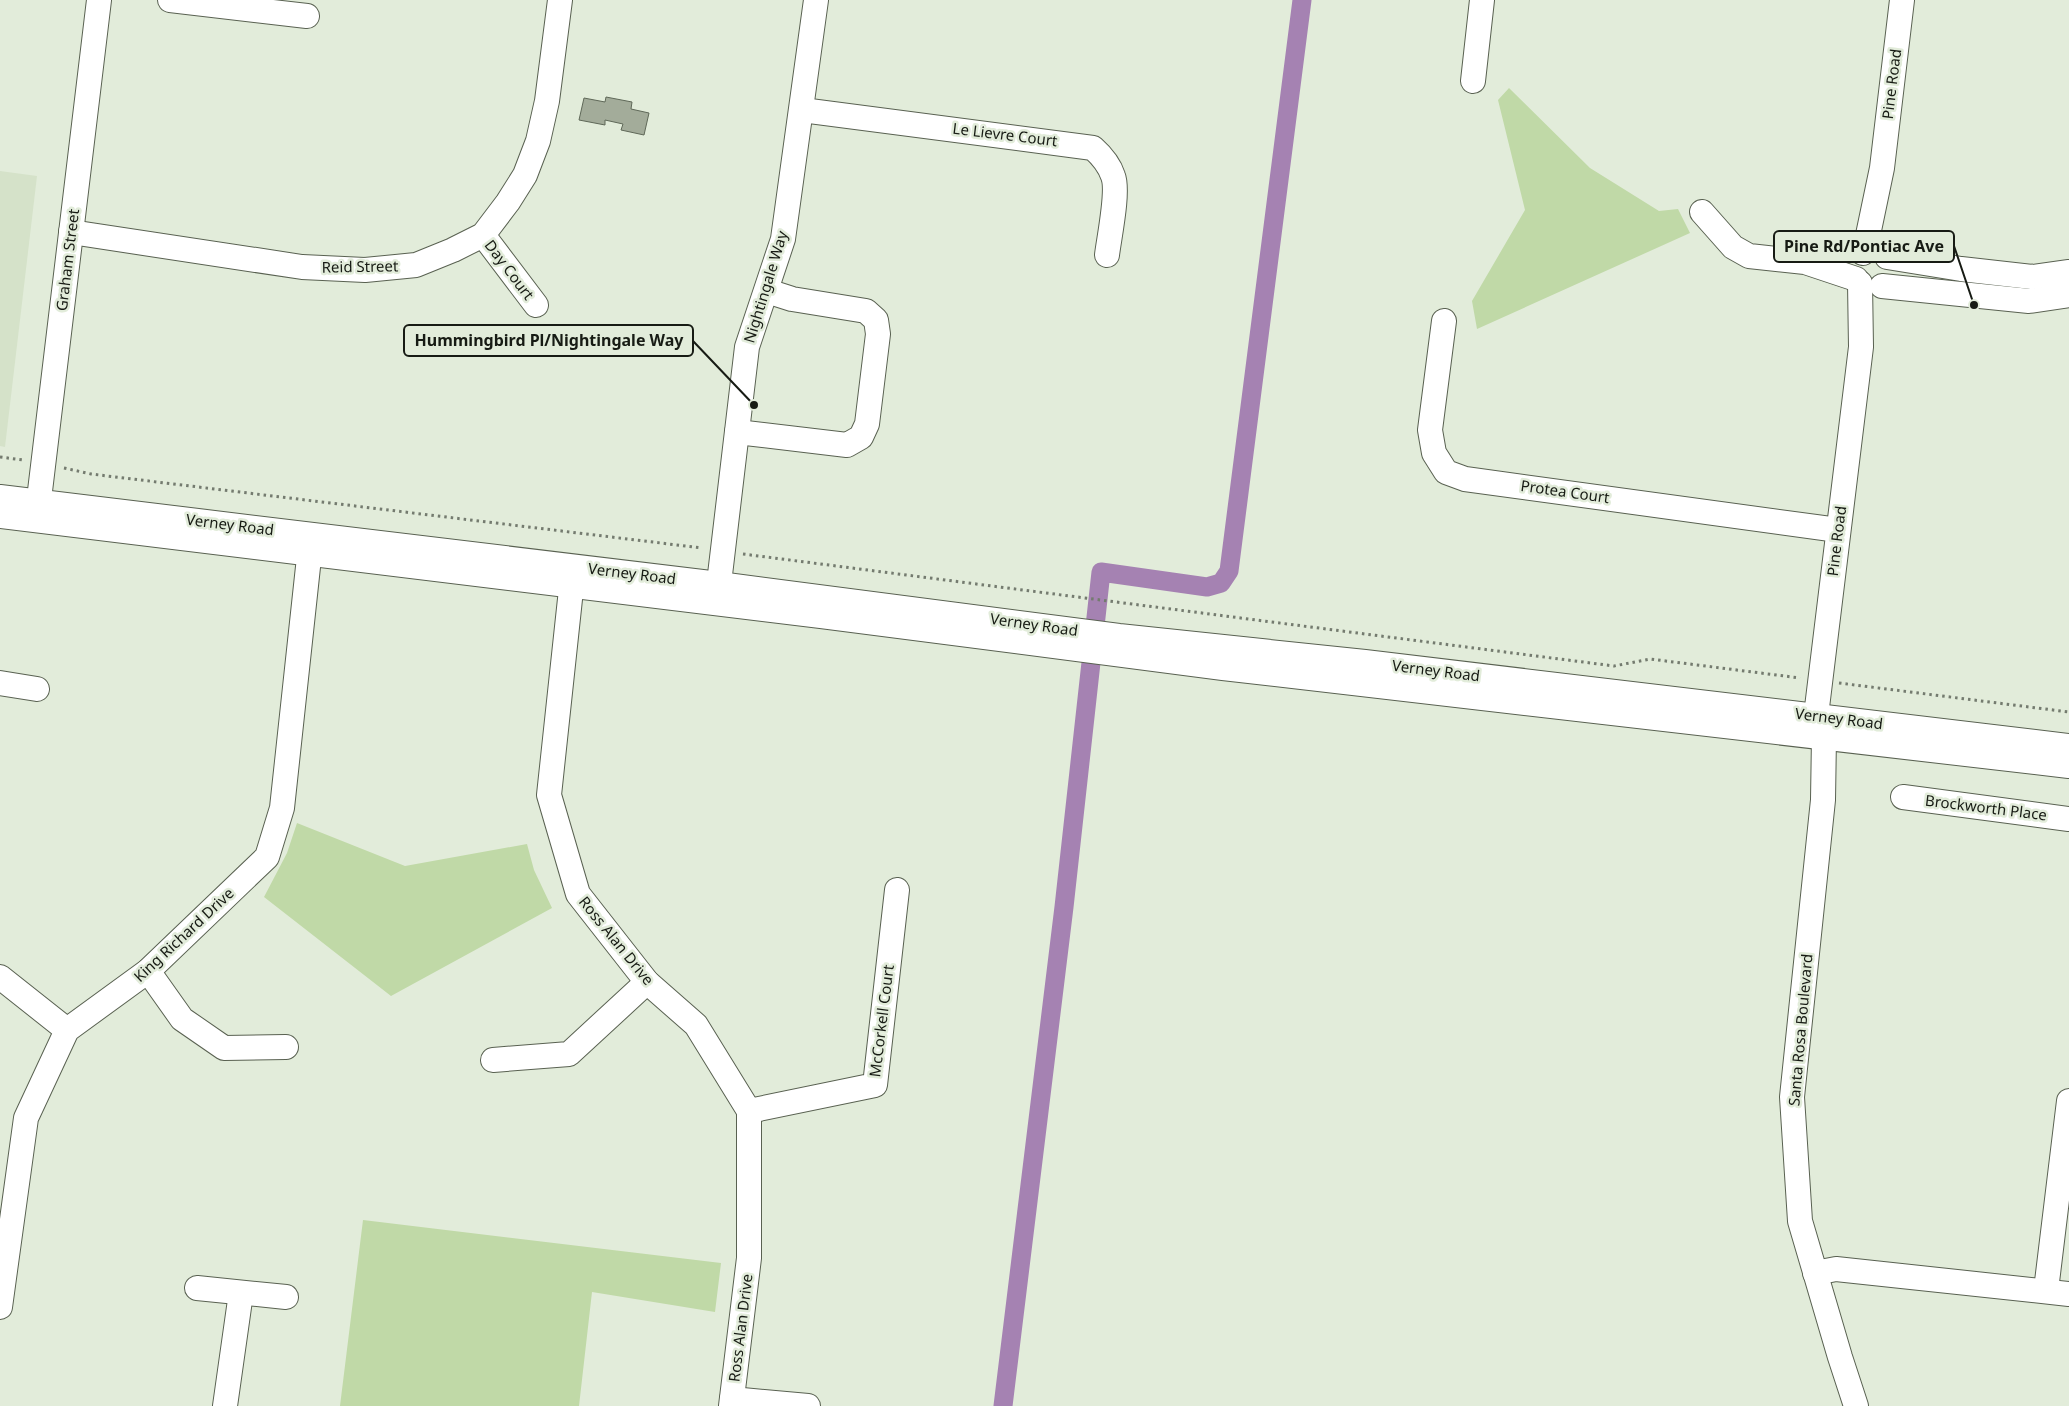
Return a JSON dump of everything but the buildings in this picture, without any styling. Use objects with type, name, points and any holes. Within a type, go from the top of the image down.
[{"type":"street","name":"Graham Street","points":[[37,511],[99,0]]},
{"type":"street","points":[[170,0],[307,16]]},
{"type":"street","name":"Reid Street","points":[[71,232],[302,267],[365,270],[416,265],[453,250],[483,235],[508,202],[525,175],[538,141],[547,101],[560,0]]},
{"type":"street","name":"Nightingale Way","points":[[718,594],[748,347],[783,239],[816,0]]},
{"type":"street","points":[[1473,80],[1482,0]]},
{"type":"street","name":"Pine Road","points":[[1861,254],[1868,235],[1882,168],[1902,0]]},
{"type":"street","name":"Le Lievre Court","points":[[802,110],[1093,148],[1106,160],[1114,178],[1114,201],[1107,255]]},
{"type":"street","name":"Pine Road","points":[[1882,168],[1882,237],[1887,256]]},
{"type":"street","points":[[1702,212],[1734,247],[1749,256],[1805,262],[1870,284],[2029,301],[2069,295]]},
{"type":"street","name":"Day Court","points":[[483,235],[536,305]]},
{"type":"street","points":[[1805,262],[1861,254],[1875,250],[1887,256],[1961,269],[2032,277],[2069,272]]},
{"type":"street","points":[[1861,254],[1854,266],[1870,284]]},
{"type":"street","points":[[1870,284],[1890,277],[1892,266],[1887,256]]},
{"type":"street","name":"Pine Road","points":[[1818,730],[1820,680],[1870,284]]},
{"type":"street","points":[[737,432],[847,445],[861,437],[866,424],[878,334],[877,324],[873,316],[862,309],[792,299],[766,291]]},
{"type":"street","name":"Protea Court","points":[[1444,322],[1430,430],[1434,453],[1446,472],[1465,479],[1838,530]]},
{"type":"street","name":"Verney Road","points":[[0,497],[37,511],[718,594],[1118,646],[1818,730],[2069,766]]},
{"type":"street","name":"Verney Road","points":[[0,516],[37,511]]},
{"type":"street","name":"King Richard Drive","points":[[0,1307],[26,1118],[67,1030],[148,970],[267,857],[282,808],[310,544]]},
{"type":"street","name":"Ross Alan Drive","points":[[572,577],[549,795],[578,894],[647,982],[696,1025],[749,1111],[749,1258],[731,1402]]},
{"type":"street","points":[[0,683],[37,689]]},
{"type":"street","name":"Verney Road","points":[[1818,730],[2069,746]]},
{"type":"street","name":"Santa Rosa Boulevard","points":[[1818,730],[1823,800],[1792,1097],[1800,1221],[1856,1406]]},
{"type":"street","name":"Brockworth Place","points":[[1903,797],[2069,819]]},
{"type":"street","name":"McCorkell Court","points":[[749,1111],[875,1084],[896,890]]},
{"type":"street","points":[[148,970],[182,1019],[224,1048],[286,1047]]},
{"type":"street","points":[[0,977],[67,1030]]},
{"type":"street","points":[[493,1060],[570,1054],[647,982]]},
{"type":"street","points":[[2046,1290],[2069,1101]]},
{"type":"street","points":[[1815,1273],[1836,1269],[2046,1290],[2069,1294]]},
{"type":"street","points":[[197,1288],[286,1297]]},
{"type":"street","points":[[225,1406],[240,1293]]},
{"type":"street","points":[[731,1402],[808,1406]]},
{"type":"path","points":[[0,457],[91,474],[723,551],[1614,666],[1650,659],[2069,712]]},
{"type":"shaded area","points":[[0,171],[37,176],[5,447],[0,446]]},
{"type":"green space","points":[[1509,88],[1590,168],[1659,211],[1678,209],[1690,233],[1477,329],[1472,301],[1525,210],[1498,100]]},
{"type":"green space","points":[[297,823],[405,866],[527,844],[534,870],[552,908],[391,996],[264,897],[287,853]]},
{"type":"green space","points":[[363,1220],[721,1263],[715,1312],[592,1292],[579,1406],[340,1406]]},
{"type":"waterway","points":[[1003,1406],[1064,907],[1101,572],[1207,587],[1221,583],[1229,571],[1302,0]]},
{"type":"place","name":"Pine Rd/Pontiac Ave","points":[[1974,305]]},
{"type":"place","name":"Hummingbird Pl/Nightingale Way","points":[[754,405]]}]
